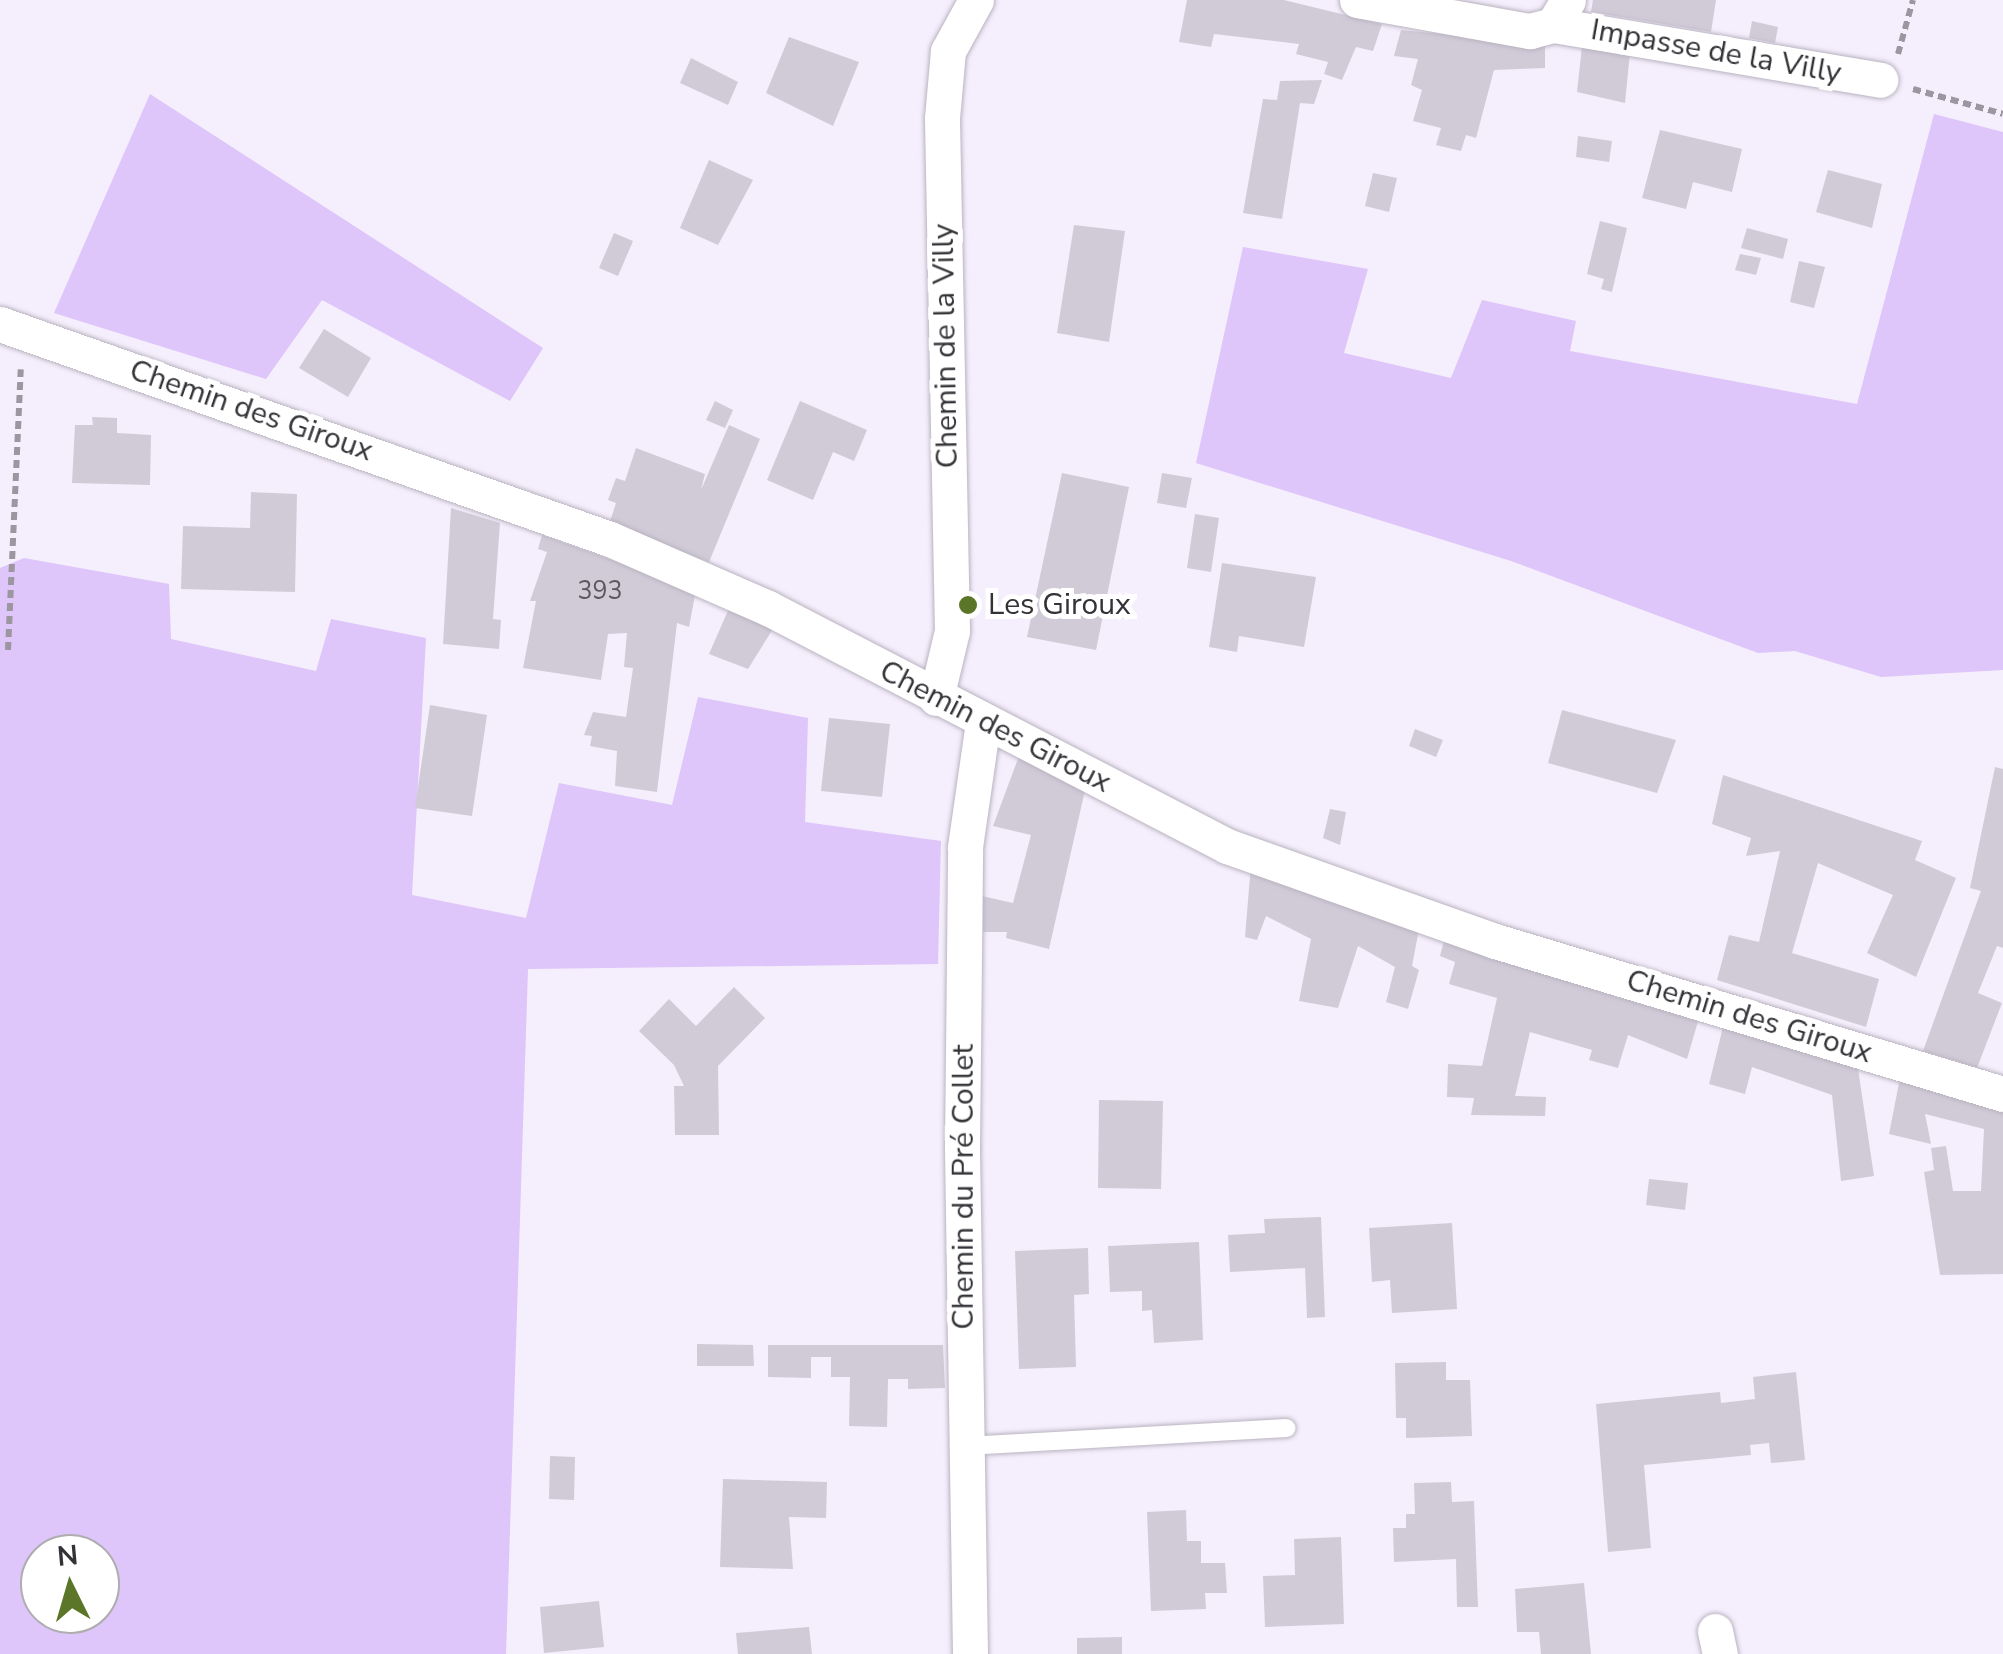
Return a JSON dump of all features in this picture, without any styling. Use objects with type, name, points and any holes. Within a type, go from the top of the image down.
[{"type":"street","name":"Chemin de la Villy","points":[[936,698],[952,630],[942,118],[948,51],[976,0]]},
{"type":"street","points":[[1357,0],[1530,31],[1561,12]]},
{"type":"street","name":"Impasse de la Villy","points":[[1561,12],[1880,80]]},
{"type":"street","name":"Chemin des Giroux","points":[[13,329],[610,539],[768,608],[1227,846],[1495,942],[2003,1094]]},
{"type":"street","name":"Chemin du Pré Collet","points":[[970,1654],[965,848],[983,722]]},
{"type":"lane","points":[[966,1446],[1286,1428]]},
{"type":"path","points":[[1880,80],[1894,69],[1913,0]]},
{"type":"path","points":[[1880,80],[2003,114]]},
{"type":"path","points":[[8,650],[18,389],[13,329]]},
{"type":"shaded area","points":[[150,94],[543,348],[510,401],[322,300],[266,379],[54,313]]},
{"type":"shaded area","points":[[1934,114],[2003,132],[2003,670],[1881,677],[1795,651],[1758,653],[1511,561],[1196,463],[1243,247],[1368,269],[1344,353],[1451,378],[1482,300],[1576,321],[1570,351],[1857,404]]},
{"type":"shaded area","points":[[24,558],[169,584],[171,639],[316,671],[331,619],[426,638],[412,895],[526,918],[559,783],[672,805],[698,697],[808,718],[805,822],[941,841],[938,964],[528,969],[506,1654],[0,1654],[0,568]]},
{"type":"building","points":[[1187,0],[1284,0],[1382,24],[1373,51],[1356,47],[1342,80],[1324,74],[1328,62],[1296,54],[1299,44],[1214,34],[1211,47],[1179,42]]},
{"type":"building","points":[[1593,0],[1716,0],[1711,32],[1591,12]]},
{"type":"building","points":[[1752,21],[1778,27],[1775,43],[1749,38]]},
{"type":"building","points":[[1401,30],[1545,44],[1545,68],[1494,70],[1476,138],[1466,135],[1461,151],[1436,145],[1441,128],[1413,121],[1422,90],[1411,85],[1418,59],[1394,56]]},
{"type":"building","points":[[789,37],[859,62],[833,126],[766,93]]},
{"type":"building","points":[[1582,46],[1630,52],[1625,103],[1577,92]]},
{"type":"building","points":[[691,58],[738,82],[728,105],[680,83]]},
{"type":"building","points":[[1322,80],[1314,104],[1300,103],[1282,219],[1243,213],[1263,99],[1277,100],[1280,81]]},
{"type":"building","points":[[1660,130],[1742,149],[1732,192],[1693,182],[1686,209],[1642,198]]},
{"type":"building","points":[[1578,136],[1612,141],[1609,162],[1576,157]]},
{"type":"building","points":[[709,160],[753,180],[718,245],[680,228]]},
{"type":"building","points":[[1828,170],[1882,184],[1872,228],[1816,212]]},
{"type":"building","points":[[1373,173],[1397,178],[1389,212],[1365,206]]},
{"type":"building","points":[[1600,221],[1627,228],[1612,292],[1601,289],[1604,279],[1587,274]]},
{"type":"building","points":[[1074,225],[1125,231],[1109,342],[1057,333]]},
{"type":"building","points":[[1747,228],[1788,239],[1783,259],[1741,248]]},
{"type":"building","points":[[614,233],[633,241],[618,276],[599,268]]},
{"type":"building","points":[[1740,254],[1761,258],[1756,275],[1735,270]]},
{"type":"building","points":[[1799,261],[1825,267],[1814,308],[1790,302]]},
{"type":"building","points":[[324,329],[371,358],[348,397],[299,368]]},
{"type":"building","points":[[715,401],[733,410],[725,428],[706,420]]},
{"type":"building","points":[[800,401],[867,430],[854,461],[833,452],[813,500],[767,480]]},
{"type":"building","points":[[92,417],[117,418],[117,433],[151,435],[150,485],[72,483],[75,425],[93,425]]},
{"type":"building","points":[[729,425],[760,439],[709,562],[609,525],[616,503],[608,500],[616,478],[625,481],[636,448],[705,474],[701,490]]},
{"type":"building","points":[[1062,473],[1129,487],[1096,650],[1027,637]]},
{"type":"building","points":[[1162,473],[1192,478],[1186,508],[1157,503]]},
{"type":"building","points":[[251,492],[297,494],[295,592],[181,589],[183,526],[250,528]]},
{"type":"building","points":[[451,508],[500,523],[493,619],[501,620],[499,649],[443,644]]},
{"type":"building","points":[[1195,514],[1219,518],[1211,572],[1187,568]]},
{"type":"building","points":[[542,535],[696,590],[689,627],[677,623],[657,792],[615,786],[617,751],[590,746],[592,736],[584,735],[593,712],[626,717],[633,668],[624,667],[627,633],[608,634],[601,680],[523,668],[536,601],[530,601],[547,552],[538,549]]},
{"type":"building","points":[[1222,563],[1316,577],[1304,647],[1239,636],[1237,652],[1209,647]]},
{"type":"building","points":[[730,606],[774,627],[748,669],[709,654]]},
{"type":"building","points":[[430,705],[487,715],[472,816],[415,808]]},
{"type":"building","points":[[1562,710],[1676,740],[1657,793],[1548,763]]},
{"type":"building","points":[[829,718],[890,724],[882,797],[821,791]]},
{"type":"building","points":[[1415,729],[1443,740],[1436,757],[1409,746]]},
{"type":"building","points":[[1019,756],[1086,786],[1049,949],[1006,938],[1007,932],[983,932],[982,896],[1013,903],[1031,835],[993,826]]},
{"type":"building","points":[[1995,767],[2003,769],[2003,948],[1997,946],[1978,993],[2002,1003],[1977,1068],[1923,1051],[1981,891],[1970,888]]},
{"type":"building","points":[[1723,775],[1922,841],[1915,860],[1956,878],[1916,977],[1867,953],[1893,895],[1818,863],[1792,953],[1879,979],[1866,1027],[1717,980],[1729,935],[1759,942],[1780,851],[1746,856],[1751,838],[1712,824]]},
{"type":"building","points":[[1330,809],[1346,812],[1340,845],[1323,838]]},
{"type":"building","points":[[1251,864],[1420,924],[1412,966],[1419,970],[1408,1009],[1386,1002],[1395,967],[1358,946],[1338,1008],[1299,1001],[1311,939],[1266,916],[1257,940],[1245,937]]},
{"type":"building","points":[[1446,933],[1699,1018],[1687,1059],[1628,1035],[1618,1068],[1589,1060],[1592,1050],[1530,1032],[1515,1096],[1546,1097],[1545,1116],[1471,1115],[1474,1098],[1447,1097],[1448,1064],[1482,1066],[1497,998],[1449,984],[1455,962],[1440,956]]},
{"type":"building","points":[[734,987],[765,1018],[718,1066],[719,1135],[675,1135],[674,1086],[684,1086],[674,1065],[639,1031],[669,999],[696,1026]]},
{"type":"building","points":[[1723,1027],[1857,1062],[1874,1176],[1841,1181],[1832,1095],[1752,1067],[1745,1094],[1709,1084]]},
{"type":"building","points":[[1901,1073],[2003,1099],[2003,1274],[1940,1275],[1924,1172],[1934,1170],[1931,1148],[1946,1146],[1953,1191],[1981,1191],[1984,1129],[1925,1114],[1931,1144],[1889,1134]]},
{"type":"building","points":[[1099,1100],[1163,1101],[1161,1189],[1098,1188]]},
{"type":"building","points":[[1649,1179],[1688,1183],[1685,1210],[1646,1205]]},
{"type":"building","points":[[1321,1217],[1325,1317],[1307,1318],[1305,1268],[1230,1272],[1228,1235],[1265,1233],[1264,1219]]},
{"type":"building","points":[[1452,1223],[1457,1309],[1392,1313],[1390,1280],[1372,1282],[1369,1228]]},
{"type":"building","points":[[1199,1242],[1203,1340],[1154,1343],[1152,1310],[1142,1311],[1142,1291],[1110,1292],[1108,1246]]},
{"type":"building","points":[[1088,1248],[1089,1294],[1074,1295],[1076,1367],[1019,1369],[1015,1251]]},
{"type":"building","points":[[697,1344],[753,1345],[754,1366],[697,1366]]},
{"type":"building","points":[[768,1345],[943,1345],[945,1388],[908,1389],[908,1379],[888,1379],[887,1427],[849,1426],[850,1377],[831,1377],[831,1357],[811,1357],[811,1378],[768,1377]]},
{"type":"building","points":[[1446,1362],[1446,1380],[1470,1380],[1472,1436],[1406,1438],[1406,1418],[1396,1418],[1395,1363]]},
{"type":"building","points":[[1796,1372],[1805,1460],[1771,1463],[1769,1443],[1750,1445],[1751,1455],[1644,1465],[1651,1548],[1608,1552],[1596,1404],[1720,1392],[1721,1403],[1755,1399],[1753,1377]]},
{"type":"building","points":[[550,1456],[575,1457],[574,1500],[549,1499]]},
{"type":"building","points":[[723,1479],[827,1482],[826,1518],[789,1517],[793,1569],[720,1567]]},
{"type":"building","points":[[1451,1482],[1452,1502],[1474,1501],[1478,1607],[1457,1607],[1456,1559],[1394,1562],[1393,1528],[1406,1528],[1406,1514],[1415,1514],[1414,1483]]},
{"type":"building","points":[[1186,1510],[1187,1541],[1201,1541],[1201,1563],[1225,1563],[1227,1593],[1205,1593],[1206,1609],[1151,1611],[1147,1512]]},
{"type":"building","points":[[1341,1537],[1344,1624],[1265,1627],[1263,1576],[1295,1575],[1294,1539]]},
{"type":"building","points":[[1584,1583],[1591,1654],[1541,1654],[1539,1632],[1517,1632],[1515,1589]]},
{"type":"building","points":[[599,1601],[604,1647],[544,1653],[540,1607]]},
{"type":"building","points":[[809,1627],[812,1654],[738,1654],[736,1633]]},
{"type":"building","points":[[1122,1637],[1122,1654],[1077,1654],[1077,1638]]},
{"type":"place","name":"Les Giroux","points":[[968,605]]}]
